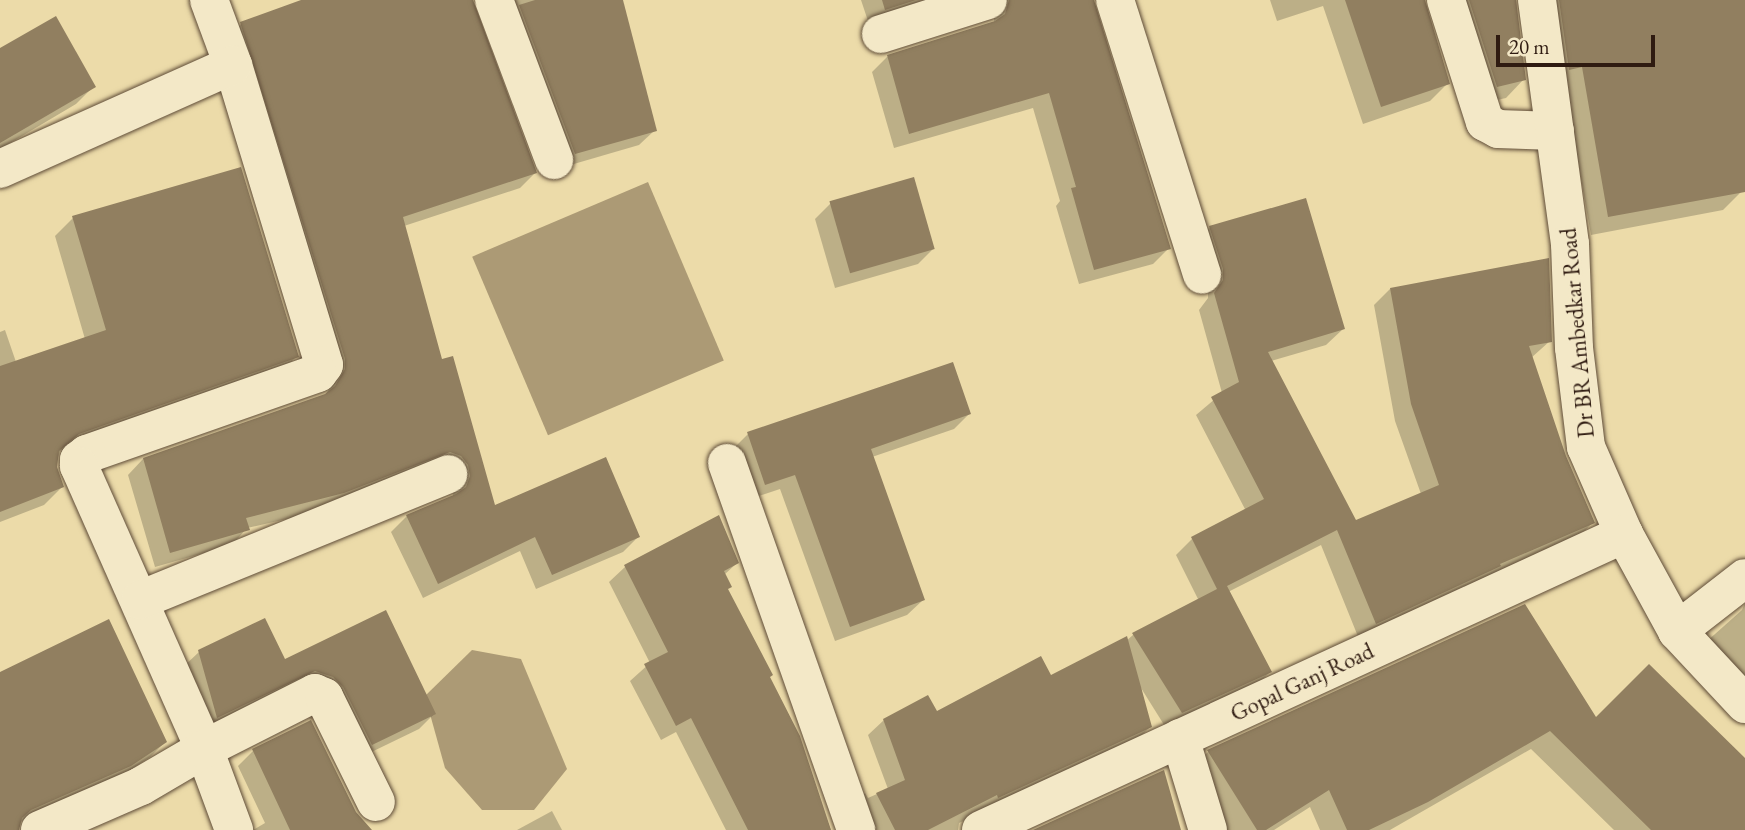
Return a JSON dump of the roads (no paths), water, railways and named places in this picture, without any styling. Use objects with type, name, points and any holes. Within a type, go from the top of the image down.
[{"type":"street","points":[[209,0],[233,65],[324,365],[318,373],[87,454],[79,460],[80,471],[140,600],[204,749],[234,830]]},
{"type":"street","points":[[494,0],[554,160]]},
{"type":"street","points":[[881,34],[988,0]]},
{"type":"street","points":[[1115,0],[1202,275]]},
{"type":"street","points":[[1446,0],[1485,122],[1498,129],[1555,131]]},
{"type":"street","name":"Dr BR Ambedkar Road","points":[[1538,0],[1570,244],[1574,348],[1586,447],[1623,534],[1677,631],[1745,704]]},
{"type":"street","points":[[0,169],[233,65]]},
{"type":"street","points":[[727,463],[856,830]]},
{"type":"street","points":[[140,600],[448,474]]},
{"type":"street","name":"Gopal Ganj Road","points":[[984,830],[1623,534]]},
{"type":"street","points":[[1677,631],[1745,578]]},
{"type":"street","points":[[40,830],[124,794],[204,749],[315,693],[320,694],[376,802]]},
{"type":"street","points":[[1180,738],[1208,830]]}]
